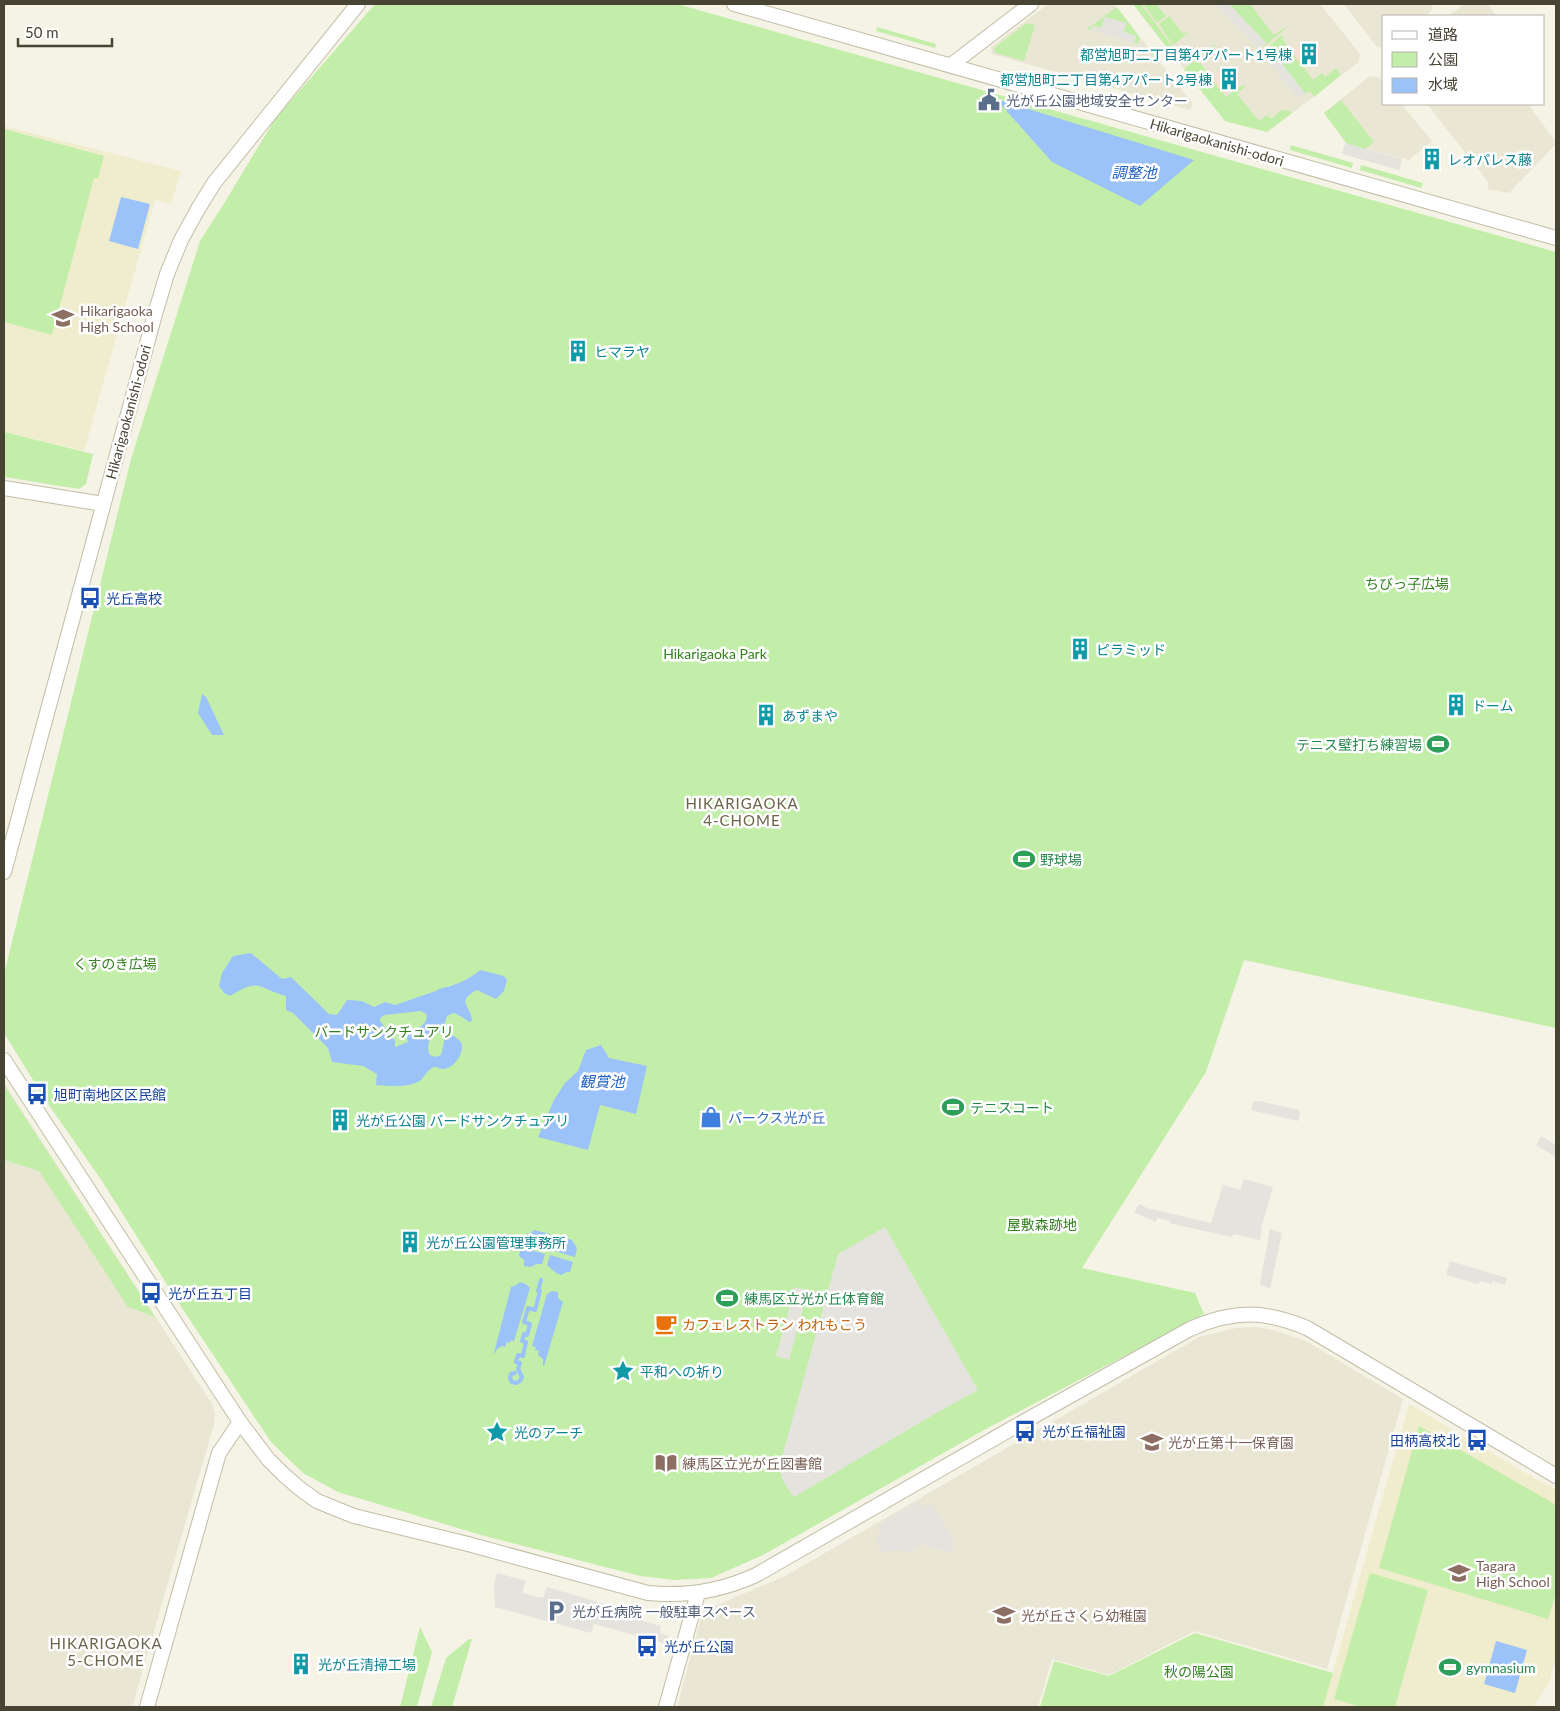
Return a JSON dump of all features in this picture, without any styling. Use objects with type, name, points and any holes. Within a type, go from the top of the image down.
[{"type":"street","name":"Hikarigaokanishi-odori","points":[[4,872],[167,274],[181,240],[198,209],[231,160],[358,4]]},
{"type":"street","name":"Hikarigaokanishi-odori","points":[[734,4],[1556,238]]},
{"type":"street","points":[[951,65],[1030,4]]},
{"type":"street","points":[[4,488],[103,504]]},
{"type":"street","points":[[4,1060],[240,1422],[268,1459],[299,1488],[317,1501],[340,1511],[648,1593],[698,1594],[718,1590],[756,1575],[1157,1347],[1206,1322],[1222,1317],[1254,1314],[1272,1316],[1307,1328],[1556,1476]]},
{"type":"street","points":[[147,1707],[219,1452],[240,1422]]},
{"type":"street","points":[[666,1707],[698,1594]]},
{"type":"shaded area","points":[[1048,4],[1114,4],[1193,104],[1190,110],[992,54],[991,47]]},
{"type":"shaded area","points":[[1133,4],[1320,4],[1360,54],[1359,62],[1267,132],[1225,121]]},
{"type":"shaded area","points":[[1215,4],[1229,4],[1266,43],[1258,49]]},
{"type":"shaded area","points":[[1344,4],[1430,4],[1433,7],[1425,15],[1382,15],[1382,48],[1377,47]]},
{"type":"shaded area","points":[[1464,4],[1487,4],[1496,15],[1449,15]]},
{"type":"shaded area","points":[[1105,17],[1126,23],[1124,32],[1136,36],[1134,43],[1091,30],[1093,26],[1101,28]]},
{"type":"shaded area","points":[[1269,47],[1305,93],[1297,98],[1262,53]]},
{"type":"shaded area","points":[[1370,76],[1379,77],[1382,81],[1382,105],[1402,105],[1432,141],[1409,160],[1347,144],[1324,113]]},
{"type":"shaded area","points":[[1428,105],[1529,105],[1556,144],[1509,193],[1487,189],[1489,183]]},
{"type":"shaded area","name":"Hikarigaoka High School","points":[[4,126],[181,171],[171,204],[155,200],[84,451],[4,432]]},
{"type":"shaded area","points":[[1345,143],[1402,159],[1399,170],[1342,154]]},
{"type":"shaded area","points":[[4,1083],[212,1404],[215,1413],[214,1424],[132,1707],[4,1707]]},
{"type":"shaded area","points":[[1259,1101],[1299,1110],[1298,1121],[1251,1110],[1253,1102]]},
{"type":"shaded area","points":[[1541,1136],[1556,1145],[1556,1157],[1536,1145]]},
{"type":"shaded area","points":[[1244,1179],[1273,1187],[1262,1225],[1260,1240],[1233,1234],[1232,1237],[1169,1223],[1170,1221],[1157,1218],[1156,1222],[1134,1212],[1139,1204],[1147,1208],[1211,1223],[1223,1185],[1240,1190]]},
{"type":"shaded area","points":[[885,1227],[978,1390],[794,1497],[781,1476],[781,1461],[838,1254]]},
{"type":"shaded area","points":[[1270,1229],[1282,1233],[1270,1289],[1260,1283]]},
{"type":"shaded area","points":[[1450,1261],[1507,1278],[1505,1285],[1493,1281],[1492,1284],[1480,1281],[1478,1284],[1446,1275]]},
{"type":"shaded area","points":[[795,1287],[808,1290],[789,1360],[776,1356]]},
{"type":"shaded area","points":[[1257,1327],[1277,1331],[1306,1341],[1403,1399],[1327,1669],[1195,1631],[1109,1675],[1052,1659],[1038,1707],[677,1707],[703,1611],[785,1576],[1199,1337],[1236,1328]]},
{"type":"shaded area","name":"Tagara High School","points":[[1409,1404],[1539,1481],[1556,1489],[1556,1657],[1549,1683],[1533,1707],[1323,1707]]},
{"type":"shaded area","points":[[919,1501],[923,1508],[931,1503],[955,1542],[952,1552],[921,1544],[913,1549],[912,1552],[897,1550],[882,1552],[874,1537],[882,1533],[878,1525]]},
{"type":"shaded area","name":"光が丘病院 一般駐車スペース","points":[[497,1573],[526,1581],[522,1593],[543,1598],[547,1587],[605,1604],[602,1615],[625,1616],[661,1626],[660,1633],[669,1636],[667,1644],[594,1624],[591,1633],[495,1607],[494,1583]]},
{"type":"green space","name":"Hikarigaoka Park","points":[[375,4],[677,4],[1556,252],[1556,1028],[1244,960],[1206,1072],[1082,1268],[1195,1293],[1204,1314],[984,1430],[763,1555],[711,1578],[675,1580],[640,1576],[481,1535],[338,1492],[303,1473],[271,1442],[178,1302],[102,1181],[46,1101],[4,1033],[4,974],[131,459],[200,241],[275,119]]},
{"type":"green space","points":[[1133,4],[1141,4],[1172,46],[1168,49]]},
{"type":"green space","points":[[1143,4],[1156,4],[1167,15],[1157,23]]},
{"type":"green space","points":[[1229,4],[1250,4],[1274,35],[1285,29],[1260,50],[1266,43]]},
{"type":"green space","points":[[1117,7],[1140,38],[1137,44],[1134,43],[1136,36],[1123,32],[1105,17],[1101,28],[1093,26],[1091,30],[1087,29]]},
{"type":"green space","points":[[1169,16],[1183,34],[1188,33],[1173,45],[1159,24]]},
{"type":"green space","points":[[1027,23],[1035,25],[1024,61],[995,53],[994,48]]},
{"type":"green space","points":[[877,27],[936,44],[935,48],[876,31]]},
{"type":"green space","points":[[1282,35],[1284,38],[1282,39],[1313,80],[1322,73],[1325,77],[1336,68],[1341,75],[1314,97],[1310,91],[1305,94],[1269,48],[1262,53]]},
{"type":"green space","points":[[1215,44],[1198,60],[1226,97],[1243,85],[1245,87],[1237,94],[1259,121],[1267,115],[1271,119],[1281,110],[1292,113],[1267,132],[1225,121],[1184,69]]},
{"type":"green space","points":[[1341,100],[1374,142],[1365,149],[1347,144],[1324,113]]},
{"type":"green space","points":[[4,129],[104,156],[98,178],[94,178],[52,335],[4,322]]},
{"type":"green space","points":[[1291,145],[1353,163],[1352,168],[1290,150]]},
{"type":"green space","points":[[1361,165],[1423,183],[1421,188],[1360,170]]},
{"type":"green space","points":[[4,432],[93,454],[86,484],[79,489],[4,477]]},
{"type":"green space","points":[[4,1085],[155,1317],[128,1307],[39,1171],[4,1160]]},
{"type":"green space","points":[[1419,1426],[1556,1505],[1556,1593],[1548,1619],[1379,1568]]},
{"type":"green space","points":[[1370,1573],[1428,1590],[1395,1707],[1361,1707],[1334,1699]]},
{"type":"green space","points":[[420,1627],[432,1652],[417,1707],[400,1707]]},
{"type":"green space","name":"秋の陽公園","points":[[1195,1633],[1333,1673],[1323,1707],[1040,1707],[1054,1661],[1109,1676]]},
{"type":"green space","points":[[469,1639],[472,1639],[452,1707],[431,1707],[446,1658]]},
{"type":"water","name":"調整池","points":[[996,99],[1194,160],[1140,206],[1052,162]]},
{"type":"water","points":[[121,197],[150,204],[138,249],[109,241]]},
{"type":"water","points":[[202,694],[206,697],[224,735],[212,735],[198,713]]},
{"type":"water","points":[[251,953],[282,979],[291,977],[329,1014],[337,1015],[347,1000],[362,1001],[374,1007],[385,1002],[395,1005],[459,983],[470,978],[480,970],[504,976],[507,980],[504,991],[496,999],[477,990],[470,994],[465,1001],[472,1021],[469,1022],[454,1013],[447,1016],[446,1028],[459,1040],[462,1047],[460,1055],[453,1065],[443,1069],[433,1067],[420,1081],[413,1084],[397,1086],[376,1085],[377,1074],[363,1066],[332,1062],[328,1048],[293,1013],[286,1010],[286,996],[258,986],[248,987],[230,996],[224,993],[219,986],[222,973],[233,956]],"holes":[[[420,1011],[427,1015],[425,1022],[409,1033],[408,1042],[395,1047],[395,1041],[380,1021],[380,1018],[385,1015]],[[435,1032],[440,1032],[444,1036],[441,1055],[435,1057],[430,1055],[428,1046]]]},
{"type":"water","name":"観賞池","points":[[601,1045],[609,1058],[647,1066],[636,1114],[600,1105],[588,1150],[538,1137],[554,1100],[565,1083],[578,1071],[586,1050]]},
{"type":"water","points":[[534,1230],[550,1234],[546,1250],[523,1243],[526,1234]]},
{"type":"water","points":[[555,1235],[572,1240],[577,1248],[575,1257],[551,1250]]},
{"type":"water","points":[[521,1247],[545,1254],[542,1264],[536,1264],[531,1267],[524,1266],[524,1260],[519,1256]]},
{"type":"water","points":[[550,1255],[573,1262],[570,1272],[562,1275],[556,1273],[547,1265]]},
{"type":"water","points":[[520,1282],[530,1288],[514,1341],[507,1342],[505,1347],[502,1346],[494,1353],[511,1287]]},
{"type":"water","points":[[552,1291],[558,1292],[558,1298],[563,1302],[543,1366],[543,1359],[538,1355],[539,1351],[535,1350],[536,1347],[532,1346],[547,1294]]},
{"type":"water","points":[[1496,1641],[1527,1650],[1515,1693],[1484,1684]]},
{"type":"waterway","points":[[515,1373],[511,1374],[510,1378],[512,1382],[516,1383],[522,1377],[518,1369],[520,1363],[516,1362],[518,1355],[523,1356],[526,1342],[522,1341],[524,1334],[527,1335],[530,1324],[524,1322],[528,1308],[535,1310],[541,1280]]},
{"type":"place","name":"都営旭町二丁目第4アパート1号棟","points":[[1309,54]]},
{"type":"place","name":"都営旭町二丁目第4アパート2号棟","points":[[1229,79]]},
{"type":"place","name":"光が丘公園地域安全センター","points":[[989,100]]},
{"type":"place","name":"レオパレス藤","points":[[1432,159]]},
{"type":"place","name":"Hikarigaoka High School","points":[[63,318]]},
{"type":"place","name":"ヒマラヤ","points":[[578,351]]},
{"type":"place","name":"光丘高校","points":[[90,598]]},
{"type":"place","name":"ピラミッド","points":[[1080,649]]},
{"type":"place","name":"ドーム","points":[[1456,705]]},
{"type":"place","name":"あずまや","points":[[766,715]]},
{"type":"place","name":"テニス壁打ち練習場","points":[[1438,744]]},
{"type":"place","name":"野球場","points":[[1024,859]]},
{"type":"place","name":"旭町南地区区民館","points":[[37,1094]]},
{"type":"place","name":"テニスコート","points":[[953,1107]]},
{"type":"place","name":"パークス光が丘","points":[[711,1117]]},
{"type":"place","name":"光が丘公園 バードサンクチュアリ","points":[[340,1120]]},
{"type":"place","name":"光が丘公園管理事務所","points":[[410,1242]]},
{"type":"place","name":"光が丘五丁目","points":[[151,1293]]},
{"type":"place","name":"練馬区立光が丘体育館","points":[[727,1298]]},
{"type":"place","name":"カフェレストラン われもこう","points":[[666,1324]]},
{"type":"place","name":"平和への祈り","points":[[623,1371]]},
{"type":"place","name":"光が丘福祉園","points":[[1025,1431]]},
{"type":"place","name":"光のアーチ","points":[[497,1432]]},
{"type":"place","name":"田柄高校北","points":[[1477,1440]]},
{"type":"place","name":"光が丘第十一保育園","points":[[1152,1442]]},
{"type":"place","name":"練馬区立光が丘図書館","points":[[666,1463]]},
{"type":"place","name":"Tagara High School","points":[[1459,1573]]},
{"type":"place","name":"光が丘病院 一般駐車スペース","points":[[556,1611]]},
{"type":"place","name":"光が丘さくら幼稚園","points":[[1004,1615]]},
{"type":"place","name":"光が丘公園","points":[[647,1646]]},
{"type":"place","name":"光が丘清掃工場","points":[[301,1664]]},
{"type":"place","name":"gymnasium","points":[[1450,1667]]},
{"type":"district","name":"HIKARIGAOKA 4-CHOME","points":[[742,812]]},
{"type":"district","name":"HIKARIGAOKA 5-CHOME","points":[[106,1652]]},
{"type":"park label","name":"ちびっ子広場","points":[[1407,583]]},
{"type":"park label","name":"くすのき広場","points":[[115,963]]},
{"type":"park label","name":"バードサンクチュアリ","points":[[384,1031]]},
{"type":"park label","name":"屋敷森跡地","points":[[1042,1224]]}]
